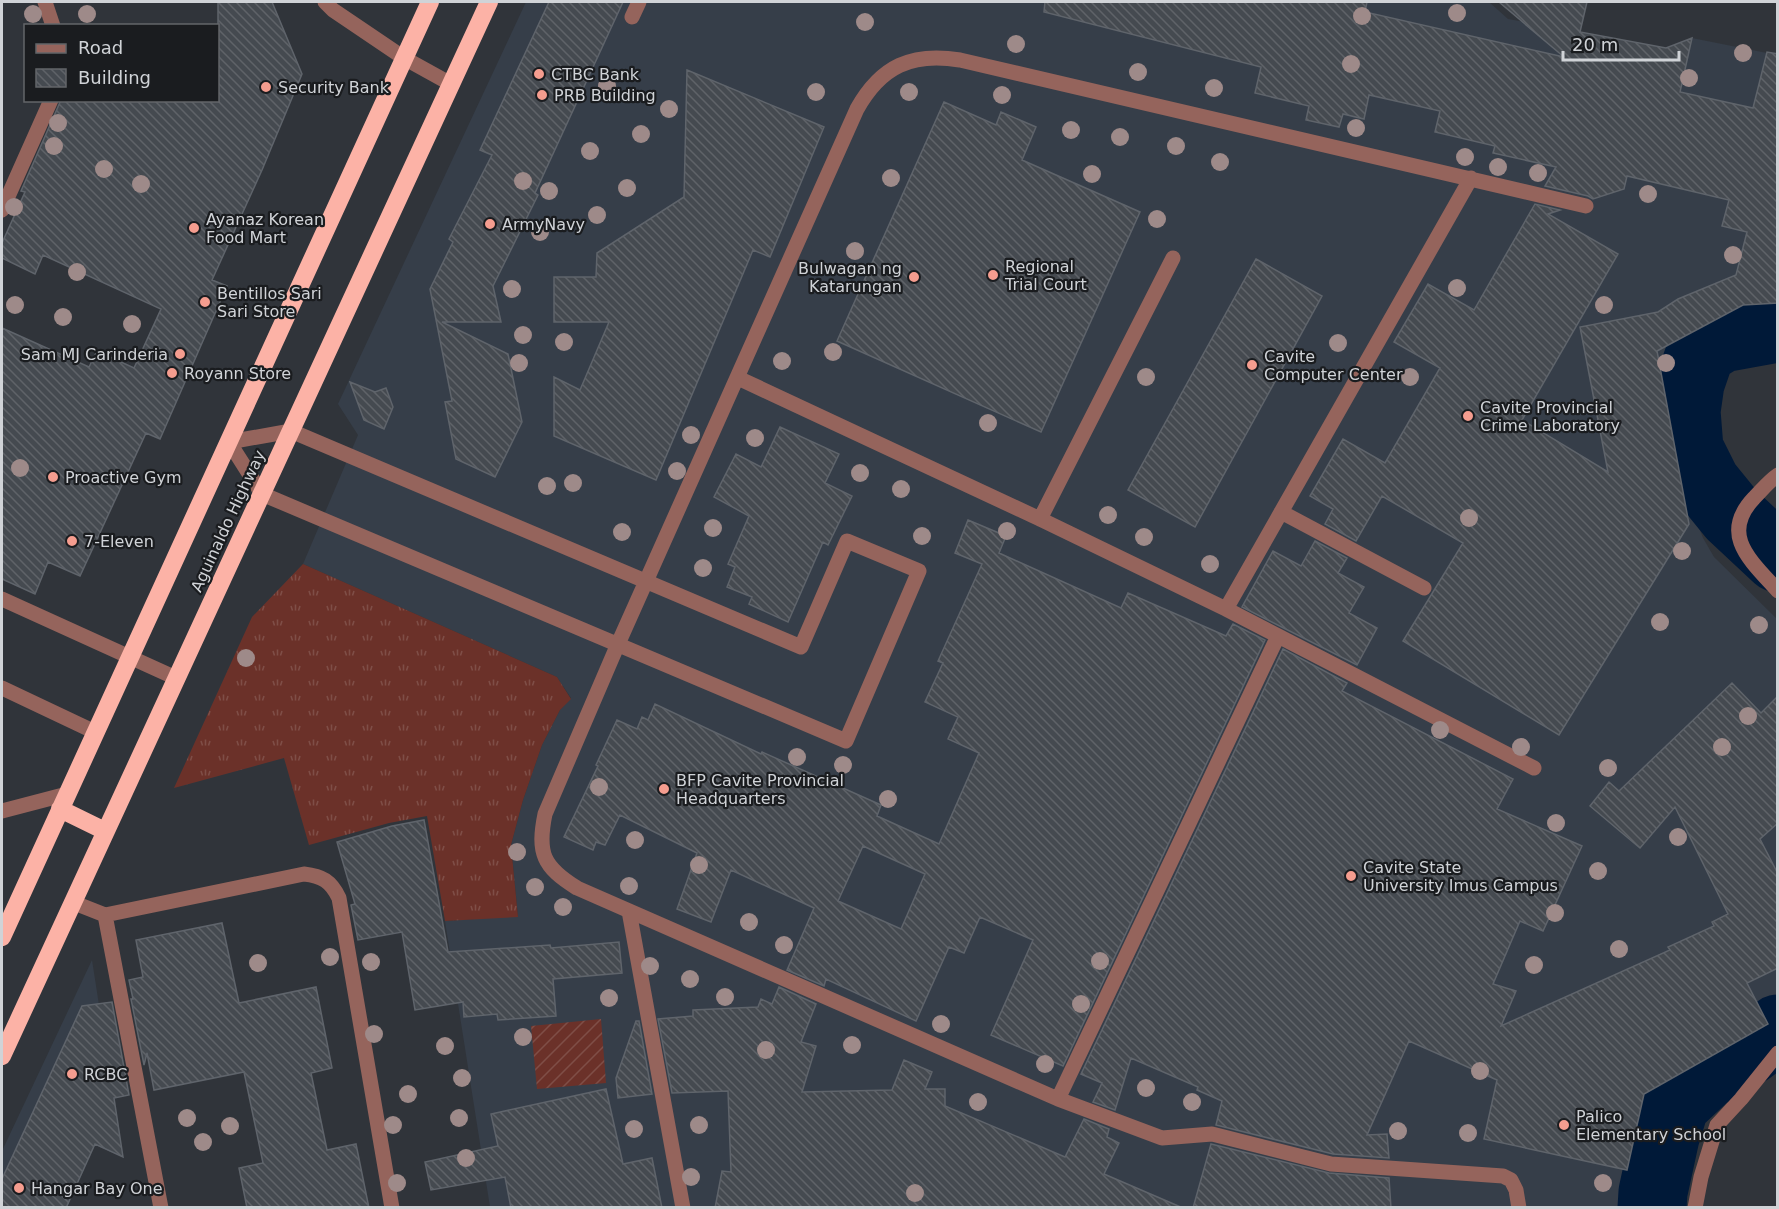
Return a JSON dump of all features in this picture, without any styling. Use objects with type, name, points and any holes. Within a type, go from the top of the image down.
[{"type":"highway","name":"Aguinaldo Highway","points":[[2,937],[430,2]]},
{"type":"highway","name":"Aguinaldo Highway","points":[[2,1056],[489,2]]},
{"type":"highway","points":[[64,802],[105,831]]},
{"type":"street","points":[[45,2],[52,24]]},
{"type":"street","points":[[325,2],[333,10],[404,58],[451,84]]},
{"type":"street","points":[[632,16],[639,2]]},
{"type":"street","points":[[1519,1208],[1516,1190],[1511,1180],[1503,1176],[1331,1164],[1212,1134],[1162,1138],[1058,1099],[577,888],[560,878],[548,865],[542,849],[541,833],[545,814],[618,644],[857,109],[867,91],[882,76],[919,58],[939,57],[960,60],[1586,206]]},
{"type":"street","points":[[2,210],[50,102]]},
{"type":"street","points":[[1226,609],[1471,178]]},
{"type":"street","points":[[1040,519],[1173,258]]},
{"type":"street","points":[[738,378],[1226,609],[1534,768]]},
{"type":"street","points":[[291,431],[801,647],[847,541],[919,571],[846,741],[262,494],[229,441],[291,431]]},
{"type":"street","points":[[1776,476],[1743,510],[1737,533],[1744,551],[1778,591]]},
{"type":"street","points":[[1281,512],[1424,588]]},
{"type":"street","points":[[2,599],[176,678]]},
{"type":"street","points":[[1058,1099],[1278,636]]},
{"type":"street","points":[[2,688],[95,732]]},
{"type":"street","points":[[2,812],[64,802]]},
{"type":"street","points":[[72,902],[105,915],[304,874],[316,875],[327,880],[334,887],[339,898],[392,1208]]},
{"type":"street","points":[[629,911],[683,1208]]},
{"type":"street","points":[[105,915],[160,1208]]},
{"type":"street","points":[[1695,1208],[1701,1177],[1717,1125],[1742,1099],[1778,1053]]},
{"type":"shaded area","points":[[526,2],[1489,2],[1508,19],[1666,48],[1692,38],[1777,55],[1777,321],[1719,330],[1691,344],[1679,380],[1677,409],[1678,439],[1687,487],[1703,538],[1714,557],[1777,619],[1777,1019],[1771,1027],[1656,1092],[1648,1102],[1627,1171],[1623,1207],[490,1207],[445,921],[518,916],[511,845],[523,800],[542,745],[560,710],[571,698],[557,677],[303,564],[358,435],[338,404]]},
{"type":"shaded area","points":[[92,960],[120,1140],[116,1154],[95,1145],[67,1207],[2,1208],[2,1151]]},
{"type":"green space","points":[[303,564],[557,677],[571,699],[560,710],[542,745],[523,800],[511,845],[518,917],[445,921],[427,816],[389,823],[309,845],[284,758],[174,788],[252,617]]},
{"type":"green space","points":[[601,1019],[606,1083],[537,1089],[531,1026]]},
{"type":"building","points":[[218,2],[272,2],[302,74],[212,280],[227,286],[160,439],[146,433],[80,576],[48,562],[35,594],[2,579],[2,328],[89,367],[97,351],[134,368],[161,309],[43,255],[35,274],[2,258],[2,243],[25,192],[21,191],[60,102],[219,102]]},
{"type":"building","points":[[549,2],[623,2],[535,193],[538,195],[493,286],[501,322],[442,322],[508,354],[522,422],[495,477],[456,459],[445,402],[452,401],[430,289],[453,242],[449,239],[492,155],[480,150]]},
{"type":"building","points":[[1045,2],[1367,2],[1365,12],[1564,57],[1499,2],[1587,2],[1580,32],[1666,48],[1692,38],[1680,92],[1753,108],[1767,52],[1778,54],[1778,303],[1743,305],[1657,351],[1689,524],[1559,735],[1403,641],[1463,543],[1382,496],[1356,541],[1325,524],[1333,509],[1310,496],[1343,439],[1385,463],[1440,368],[1394,342],[1428,284],[1474,310],[1535,204],[1560,210],[1548,214],[1618,254],[1522,420],[1608,472],[1580,327],[1658,312],[1678,299],[1736,275],[1747,232],[1722,226],[1729,200],[1627,176],[1624,189],[1593,199],[1545,186],[1556,167],[1493,153],[1495,146],[1435,132],[1440,111],[1369,95],[1364,119],[1343,114],[1339,127],[1306,120],[1309,106],[1255,93],[1261,67],[1044,12]]},
{"type":"building","points":[[687,70],[824,127],[770,257],[753,250],[656,480],[554,436],[554,377],[580,390],[609,322],[554,322],[554,277],[596,277],[597,253],[684,197]]},
{"type":"building","name":"Bulwagan ng Katarungan","points":[[944,102],[996,125],[1001,112],[1036,127],[1022,160],[1140,212],[1041,432],[837,341]]},
{"type":"building","points":[[1256,259],[1322,296],[1195,527],[1128,490]]},
{"type":"building","points":[[350,382],[375,392],[386,388],[393,407],[384,429],[364,420]]},
{"type":"building","points":[[780,427],[839,454],[825,483],[852,496],[828,545],[823,542],[788,622],[749,604],[752,597],[727,587],[735,567],[728,564],[749,516],[714,497],[736,454],[761,467]]},
{"type":"building","points":[[968,520],[1006,536],[999,553],[1121,608],[1128,593],[1226,636],[1233,624],[1265,640],[1063,1066],[991,1035],[1033,940],[980,917],[964,953],[949,947],[916,1021],[826,979],[824,986],[787,970],[814,908],[731,870],[711,922],[677,909],[697,853],[620,815],[605,845],[596,842],[593,850],[564,837],[617,720],[637,729],[642,717],[648,720],[655,704],[761,754],[762,752],[881,805],[877,816],[939,844],[979,753],[948,739],[958,717],[925,702],[943,663],[938,661],[982,564],[955,553]],"holes":[[[863,846],[925,874],[901,929],[838,901]]]},
{"type":"building","points":[[1315,541],[1347,558],[1338,573],[1364,587],[1349,613],[1377,628],[1357,665],[1242,607],[1273,551],[1301,566]]},
{"type":"building","points":[[1283,649],[1347,683],[1342,691],[1513,779],[1497,809],[1582,846],[1543,931],[1520,921],[1493,984],[1516,991],[1501,1026],[1670,950],[1668,947],[1714,926],[1712,922],[1728,914],[1675,807],[1640,848],[1590,806],[1609,782],[1619,791],[1732,683],[1761,713],[1778,696],[1778,823],[1760,839],[1778,874],[1778,968],[1747,983],[1768,1024],[1644,1094],[1627,1170],[1484,1139],[1497,1080],[1409,1041],[1367,1135],[1387,1134],[1389,1158],[1333,1154],[1216,1125],[1222,1101],[1197,1090],[1198,1087],[1131,1058],[1115,1110],[1093,1102],[1102,1083],[1081,1074]]},
{"type":"building","points":[[424,820],[448,952],[550,945],[551,948],[619,942],[622,973],[553,979],[556,1016],[498,1020],[497,1014],[464,1017],[463,1002],[415,1010],[402,932],[358,940],[351,905],[355,904],[337,842],[392,826]]},
{"type":"building","points":[[222,923],[239,1003],[316,987],[332,1068],[311,1073],[327,1150],[356,1144],[369,1208],[247,1208],[239,1168],[263,1163],[244,1072],[154,1090],[147,1053],[144,1065],[131,999],[133,999],[129,980],[143,977],[136,940]]},
{"type":"building","points":[[779,987],[816,1004],[801,1042],[816,1046],[802,1092],[892,1090],[904,1060],[932,1072],[925,1089],[945,1089],[945,1106],[1065,1157],[1084,1119],[1109,1129],[1107,1137],[1119,1143],[1104,1174],[1183,1208],[715,1208],[722,1171],[731,1172],[728,1091],[672,1093],[658,1019],[693,1016],[693,1010],[758,1007],[761,999],[772,1004]]},
{"type":"building","points":[[112,1002],[129,1095],[114,1098],[123,1157],[95,1144],[66,1208],[2,1208],[2,1179],[82,1006]]},
{"type":"building","points":[[636,1021],[639,1021],[652,1094],[618,1098],[616,1078]]},
{"type":"building","points":[[606,1089],[623,1164],[652,1158],[662,1208],[511,1208],[505,1177],[431,1190],[425,1162],[498,1146],[491,1114]]},
{"type":"building","points":[[1211,1144],[1329,1173],[1389,1178],[1391,1208],[1193,1208]]},
{"type":"waterway","points":[[1778,328],[1722,338],[1701,351],[1690,383],[1686,411],[1689,449],[1706,483],[1732,515],[1778,558]]},
{"type":"waterway","points":[[1652,1208],[1653,1192],[1665,1137],[1675,1104],[1706,1075],[1750,1050],[1778,1029]]},
{"type":"place","name":"CTBC Bank","points":[[539,74]]},
{"type":"place","name":"Security Bank","points":[[266,87]]},
{"type":"place","name":"PRB Building","points":[[542,95]]},
{"type":"place","name":"ArmyNavy","points":[[490,224]]},
{"type":"place","name":"Ayanaz Korean Food Mart","points":[[194,228]]},
{"type":"place","name":"Regional Trial Court","points":[[993,275]]},
{"type":"place","name":"Bulwagan ng Katarungan","points":[[914,277]]},
{"type":"place","name":"Bentillos Sari Sari Store","points":[[205,302]]},
{"type":"place","name":"Sam MJ Carinderia","points":[[180,354]]},
{"type":"place","name":"Cavite Computer Center","points":[[1252,365]]},
{"type":"place","name":"Royann Store","points":[[172,373]]},
{"type":"place","name":"Cavite Provincial Crime Laboratory","points":[[1468,416]]},
{"type":"place","name":"Proactive Gym","points":[[53,477]]},
{"type":"place","name":"7-Eleven","points":[[72,541]]},
{"type":"place","name":"BFP Cavite Provincial Headquarters","points":[[664,789]]},
{"type":"place","name":"Cavite State University Imus Campus","points":[[1351,876]]},
{"type":"place","name":"RCBC","points":[[72,1074]]},
{"type":"place","name":"Palico Elementary School","points":[[1564,1125]]},
{"type":"place","name":"Hangar Bay One","points":[[19,1188]]}]
